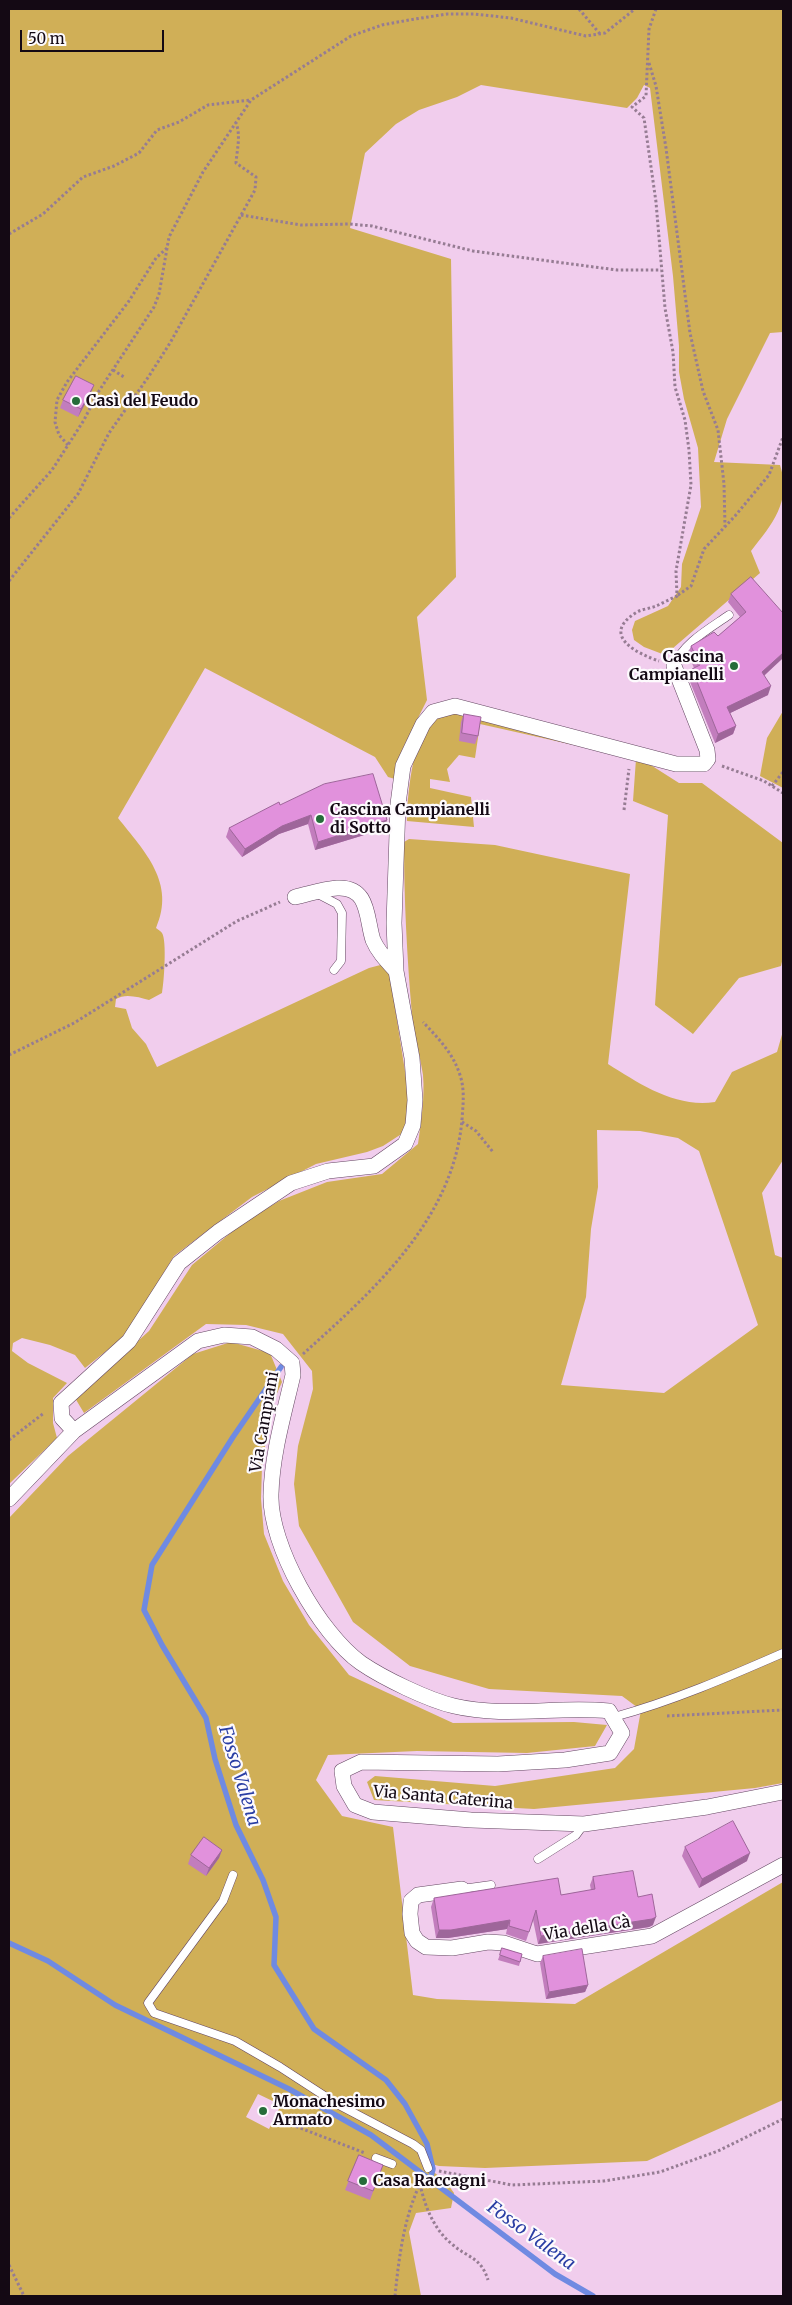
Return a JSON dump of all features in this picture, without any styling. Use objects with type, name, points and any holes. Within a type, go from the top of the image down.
[{"type":"street","points":[[74,1431],[62,1418],[61,1404],[129,1341],[179,1263],[218,1232],[291,1183],[328,1171],[374,1166],[405,1144],[413,1126],[415,1100],[412,1058],[396,971],[394,923],[398,804],[403,766],[422,724],[433,712],[455,706],[676,764],[692,766],[704,764],[708,758],[707,750],[674,666]]},
{"type":"street","points":[[295,898],[339,888],[358,895],[365,903],[373,940],[382,956],[396,971]]},
{"type":"street","name":"Via Campiani","points":[[9,1499],[74,1431],[198,1341],[224,1335],[252,1337],[296,1360],[274,1458],[270,1496],[280,1548],[305,1596],[328,1632],[361,1663],[407,1688],[453,1706],[505,1712],[598,1710],[609,1711],[614,1717]]},
{"type":"street","name":"Via Santa Caterina","points":[[614,1717],[622,1733],[610,1753],[565,1760],[498,1764],[373,1760],[361,1762],[342,1771],[344,1786],[355,1805],[373,1812],[471,1820],[584,1824],[707,1807],[783,1792]]},
{"type":"street","name":"Via della Cà","points":[[462,1890],[418,1895],[411,1901],[412,1932],[417,1941],[426,1946],[452,1948],[488,1942],[504,1943],[537,1954],[652,1936],[783,1865]]},
{"type":"lane","points":[[674,666],[677,659],[701,634],[729,615]]},
{"type":"lane","points":[[316,893],[337,904],[342,913],[341,961],[334,970]]},
{"type":"lane","points":[[614,1717],[641,1710],[702,1688],[783,1653]]},
{"type":"lane","points":[[538,1859],[576,1835],[584,1824]]},
{"type":"lane","points":[[233,1875],[223,1901],[148,2003],[154,2013],[235,2041],[280,2067],[337,2104],[413,2144],[421,2150],[428,2168]]},
{"type":"lane","points":[[462,1890],[491,1885]]},
{"type":"lane","points":[[376,2158],[392,2164]]},
{"type":"path","points":[[579,9],[600,34]]},
{"type":"path","points":[[9,518],[48,476],[84,420],[97,394],[154,308],[159,294],[169,237],[204,172],[251,100],[351,36],[382,25],[447,14],[474,14],[511,18],[586,36],[600,34],[611,29],[635,9]]},
{"type":"path","points":[[656,9],[649,29],[646,96],[632,107],[644,118],[656,202],[660,270],[673,352],[675,387],[685,420],[689,450],[691,485],[676,571],[677,596]]},
{"type":"path","points":[[648,59],[656,86],[666,148],[690,333],[703,391],[718,430],[724,484],[725,527]]},
{"type":"path","points":[[9,234],[43,214],[83,177],[114,166],[139,152],[156,130],[179,122],[208,105],[251,100]]},
{"type":"path","points":[[9,581],[78,494],[109,433],[170,343],[255,190],[256,177],[236,163],[237,143],[240,134],[236,123]]},
{"type":"path","points":[[242,215],[301,225],[350,224],[372,226],[473,251],[617,270],[660,270]]},
{"type":"path","points":[[68,445],[59,435],[55,422],[56,400],[67,382],[130,301],[156,258],[167,247]]},
{"type":"path","points":[[113,370],[124,377]]},
{"type":"path","points":[[674,666],[639,654],[623,641],[620,634],[624,622],[635,613],[657,606],[677,596],[691,586],[704,549],[769,475],[783,437]]},
{"type":"path","points":[[624,810],[631,751]]},
{"type":"path","points":[[708,758],[783,792]]},
{"type":"path","points":[[772,786],[783,772]]},
{"type":"path","points":[[9,1055],[74,1023],[237,921],[276,903],[295,898]]},
{"type":"path","points":[[296,1360],[361,1302],[408,1250],[448,1182],[462,1122],[464,1092],[460,1073],[444,1044],[402,1001]]},
{"type":"path","points":[[462,1122],[476,1131],[493,1152]]},
{"type":"path","points":[[9,1440],[39,1417]]},
{"type":"path","points":[[657,1718],[783,1710]]},
{"type":"path","points":[[440,2171],[512,2185],[604,2181],[660,2172],[718,2151],[783,2120]]},
{"type":"path","points":[[282,2121],[376,2158]]},
{"type":"path","points":[[395,2296],[398,2264],[409,2210],[420,2184],[423,2200],[433,2222],[453,2246],[477,2260],[488,2280]]},
{"type":"path","points":[[9,2265],[24,2296]]},
{"type":"shaded area","points":[[9,9],[783,9],[783,332],[770,333],[727,419],[714,462],[780,465],[783,490],[782,501],[773,522],[751,551],[760,573],[665,655],[644,647],[634,640],[632,630],[635,621],[668,606],[681,587],[682,564],[701,507],[698,448],[684,399],[679,372],[679,346],[673,276],[650,88],[644,85],[637,98],[627,108],[481,85],[457,97],[419,110],[396,124],[365,153],[350,228],[451,259],[456,577],[417,617],[427,700],[402,750],[395,779],[388,777],[375,757],[205,668],[118,818],[147,856],[160,882],[161,912],[156,928],[162,932],[164,937],[165,962],[162,993],[149,1000],[132,996],[120,997],[116,999],[115,1007],[126,1009],[132,1028],[146,1044],[157,1067],[369,968],[388,963],[410,1103],[403,1133],[383,1146],[367,1152],[316,1164],[252,1197],[174,1256],[125,1336],[85,1368],[75,1355],[50,1345],[22,1338],[13,1343],[12,1351],[28,1363],[67,1383],[53,1398],[53,1423],[57,1438],[9,1484]]},
{"type":"shaded area","points":[[783,711],[783,788],[760,776],[767,738]]},
{"type":"shaded area","points":[[456,712],[636,759],[480,724],[475,758],[459,755],[447,769],[450,782],[430,779],[430,788],[471,797],[474,827],[407,821],[410,782],[416,751],[421,737],[434,718],[442,714]]},
{"type":"shaded area","points":[[636,759],[646,762],[679,783],[702,783],[783,843],[783,957],[781,966],[739,978],[693,1034],[655,1005],[668,815],[633,801]]},
{"type":"shaded area","points":[[409,839],[495,845],[630,874],[608,1064],[658,1093],[686,1101],[700,1103],[715,1102],[732,1072],[777,1052],[783,1031],[783,1160],[762,1193],[775,1255],[783,1258],[783,1783],[755,1788],[534,1809],[374,1800],[367,1782],[375,1776],[495,1786],[615,1768],[634,1749],[641,1710],[622,1696],[489,1689],[410,1666],[353,1622],[299,1526],[294,1484],[298,1446],[313,1389],[312,1371],[283,1334],[246,1325],[206,1324],[84,1413],[75,1398],[149,1331],[192,1265],[240,1225],[279,1201],[327,1182],[382,1174],[418,1144],[422,1110],[423,1075],[413,1022],[410,993],[405,907],[404,842]],"holes":[[[597,1130],[640,1131],[678,1138],[699,1151],[758,1325],[664,1393],[561,1385],[586,1297],[591,1229],[598,1187]]]},
{"type":"shaded area","points":[[231,1342],[270,1353],[282,1382],[271,1407],[262,1466],[261,1499],[264,1534],[283,1581],[309,1625],[349,1675],[453,1723],[574,1722],[607,1725],[595,1746],[527,1753],[417,1751],[328,1755],[316,1780],[342,1816],[393,1827],[413,1995],[437,1999],[575,2004],[783,1882],[783,2100],[647,2161],[485,2168],[439,2166],[420,2161],[446,2182],[454,2193],[451,2208],[416,2213],[409,2232],[421,2296],[9,2296],[9,1518],[68,1456],[193,1354]],"holes":[[[258,2094],[281,2105],[269,2129],[246,2117]]]},
{"type":"building","name":"Casì del Feudo","points":[[76,376],[94,385],[81,409],[63,400]]},
{"type":"building","name":"Cascina Campianelli","points":[[751,577],[783,613],[783,653],[762,672],[771,686],[727,707],[736,726],[718,734],[692,669],[700,665],[691,646],[714,632],[718,636],[746,612],[731,594]]},
{"type":"building","points":[[464,714],[481,717],[478,736],[462,733]]},
{"type":"building","name":"Cascina Campianelli di Sotto","points":[[373,774],[387,820],[318,842],[311,815],[282,826],[245,849],[229,828],[279,802],[280,805],[324,784]]},
{"type":"building","points":[[733,1821],[750,1853],[702,1879],[685,1847]]},
{"type":"building","points":[[204,1837],[222,1850],[209,1868],[191,1855]]},
{"type":"building","points":[[633,1871],[638,1897],[652,1894],[656,1917],[652,1919],[541,1936],[536,1910],[529,1932],[509,1926],[510,1920],[451,1930],[439,1930],[434,1898],[558,1878],[561,1895],[595,1889],[593,1877]]},
{"type":"building","points":[[502,1948],[522,1954],[520,1962],[500,1955]]},
{"type":"building","points":[[582,1949],[588,1985],[549,1992],[543,1956]]},
{"type":"building","name":"Casa Raccagni","points":[[359,2155],[383,2165],[373,2191],[348,2181]]},
{"type":"waterway","name":"Fosso Valena","points":[[281,1367],[233,1437],[152,1565],[144,1610],[162,1645],[206,1718],[215,1759],[236,1825],[263,1880],[276,1917],[274,1965],[314,2029],[386,2080],[405,2104],[427,2144],[433,2169],[430,2180]]},
{"type":"waterway","name":"Fosso Valena","points":[[9,1943],[48,1961],[115,2005],[289,2089],[371,2135],[555,2274],[593,2296]]},
{"type":"place","name":"Casì del Feudo","points":[[76,401]]},
{"type":"place","name":"Cascina Campianelli","points":[[734,666]]},
{"type":"place","name":"Cascina Campianelli di Sotto","points":[[320,819]]},
{"type":"place","name":"Monachesimo Armato","points":[[263,2111]]},
{"type":"place","name":"Casa Raccagni","points":[[363,2181]]}]
